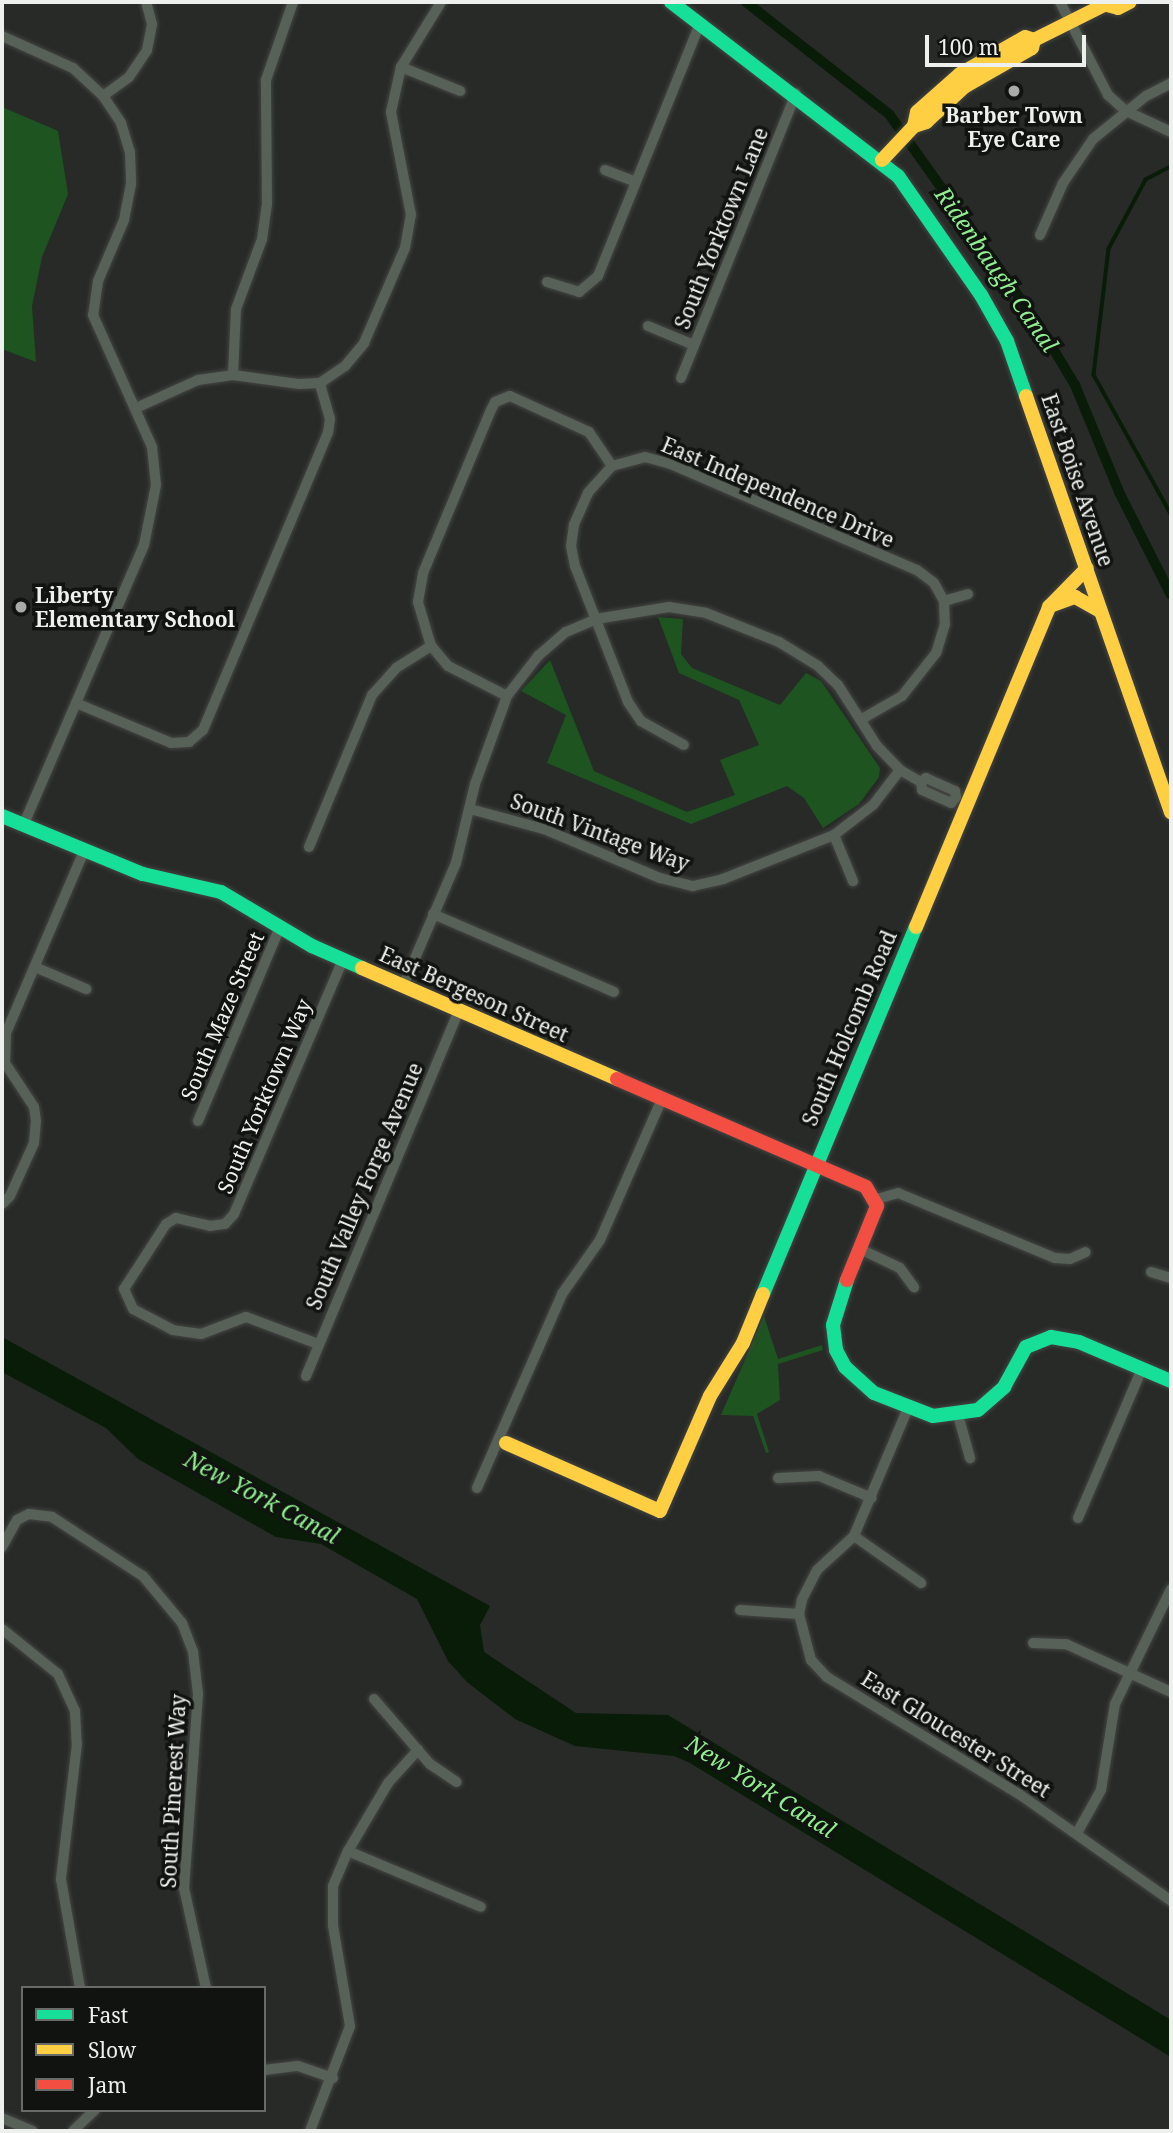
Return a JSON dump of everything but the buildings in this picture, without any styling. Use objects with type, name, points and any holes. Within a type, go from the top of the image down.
[{"type":"street","points":[[103,96],[128,77],[147,50],[152,24],[146,2]]},
{"type":"street","points":[[233,375],[236,309],[261,239],[267,205],[266,80],[293,2]]},
{"type":"street","points":[[136,408],[169,389],[233,375],[299,384],[320,383],[345,366],[364,343],[405,248],[411,215],[391,112],[401,67],[442,2]]},
{"type":"street","name":"East Boise Avenue","points":[[671,2],[882,160],[898,176],[981,295],[1007,341],[1171,812]]},
{"type":"street","points":[[1060,2],[1108,94],[1126,111],[1171,132]]},
{"type":"street","points":[[882,160],[914,126],[926,122],[964,87],[1032,48],[1034,40],[1108,3],[1118,8],[1130,2]]},
{"type":"street","points":[[547,282],[579,292],[590,286],[700,23]]},
{"type":"street","points":[[2,36],[73,68],[103,96],[121,123],[130,152],[131,184],[124,220],[98,281],[93,315],[102,345],[136,408],[152,447],[154,513],[24,824]]},
{"type":"street","points":[[401,67],[460,91]]},
{"type":"street","points":[[1040,235],[1077,159],[1093,139],[1126,111],[1171,83]]},
{"type":"street","name":"South Yorktown Lane","points":[[681,378],[796,93]]},
{"type":"street","points":[[605,170],[635,182]]},
{"type":"street","points":[[648,326],[694,345]]},
{"type":"street","points":[[76,702],[171,743],[189,742],[203,730],[328,433],[330,419],[320,383]]},
{"type":"street","points":[[507,696],[448,666],[431,646],[421,623],[420,586],[491,410],[500,398],[519,398],[589,432],[612,466],[588,493],[571,546],[628,702],[641,721],[684,745]]},
{"type":"street","name":"East Independence Drive","points":[[612,466],[645,457],[668,463],[917,570],[934,583],[944,601]]},
{"type":"street","name":"South Holcomb Road","points":[[506,1443],[660,1511],[710,1396],[743,1343],[819,1166],[819,1151],[961,800],[1049,607],[1058,593],[1087,568]]},
{"type":"street","points":[[860,720],[902,696],[922,676],[936,653],[945,624],[944,601],[968,594]]},
{"type":"street","points":[[1049,607],[1075,597],[1087,600],[1102,613]]},
{"type":"street","points":[[403,986],[456,863],[470,809],[507,696],[538,656],[566,632],[596,619],[669,607],[730,621],[818,666],[838,685],[860,720],[901,770],[921,782],[922,790],[951,803],[961,800]]},
{"type":"street","points":[[309,848],[372,695],[396,667],[431,646]]},
{"type":"street","name":"South Vintage Way","points":[[470,809],[544,829],[660,878],[693,886],[723,879],[834,835],[873,805],[901,770]]},
{"type":"street","name":"East Bergeson Street","points":[[2,816],[143,874],[221,891],[343,960],[866,1187],[877,1199]]},
{"type":"street","points":[[834,835],[853,881]]},
{"type":"street","points":[[2,1204],[10,1196],[36,1132],[34,1107],[10,1073],[3,1047],[85,849]]},
{"type":"street","points":[[433,915],[614,992]]},
{"type":"street","name":"South Maze Street","points":[[198,1121],[281,927]]},
{"type":"street","name":"South Yorktown Way","points":[[318,1344],[246,1317],[201,1334],[173,1330],[133,1309],[124,1298],[128,1279],[166,1224],[187,1217],[217,1225],[234,1214],[343,960]]},
{"type":"street","points":[[35,967],[86,989]]},
{"type":"street","name":"South Valley Forge Avenue","points":[[306,1376],[459,1011]]},
{"type":"street","points":[[477,1488],[562,1294],[600,1240],[662,1099]]},
{"type":"street","points":[[1086,1252],[1070,1259],[1055,1258],[898,1193],[877,1199],[837,1304],[836,1350],[857,1381],[908,1408],[933,1416],[958,1415],[995,1399],[1026,1347],[1051,1336],[1079,1342],[1171,1381]]},
{"type":"street","points":[[860,1249],[900,1268],[914,1287]]},
{"type":"street","points":[[1151,1272],[1171,1278]]},
{"type":"street","points":[[1078,1518],[1142,1369]]},
{"type":"street","points":[[740,1610],[799,1614],[817,1570],[855,1536],[908,1408]]},
{"type":"street","points":[[958,1415],[970,1458]]},
{"type":"street","points":[[778,1478],[819,1476],[872,1498]]},
{"type":"street","name":"South Pinerest Way","points":[[2,1547],[17,1520],[29,1514],[52,1517],[143,1576],[169,1603],[188,1637],[198,1694],[196,1775],[183,1875],[206,1986]]},
{"type":"street","points":[[855,1536],[921,1583]]},
{"type":"street","points":[[1077,1833],[1101,1790],[1115,1704],[1129,1672],[1144,1653],[1171,1589]]},
{"type":"street","name":"East Gloucester Street","points":[[799,1614],[811,1660],[827,1677],[1077,1833],[1171,1901]]},
{"type":"street","points":[[2,1629],[45,1659],[58,1674],[75,1711],[77,1744],[61,1879],[80,1986]]},
{"type":"street","points":[[1033,1643],[1066,1644],[1171,1692]]},
{"type":"street","points":[[373,1699],[418,1750],[457,1782]]},
{"type":"street","points":[[310,2131],[333,2078],[350,2026],[331,1905],[338,1871],[388,1783],[418,1750]]},
{"type":"street","points":[[348,1851],[481,1907]]},
{"type":"street","points":[[266,2070],[298,2066],[333,2078]]},
{"type":"street","points":[[73,2131],[93,2112]]},
{"type":"street","points":[[2,2118],[32,2131]]},
{"type":"green space","points":[[2,107],[58,131],[68,194],[42,257],[32,306],[36,362],[2,349]]},
{"type":"green space","points":[[658,617],[683,619],[681,654],[692,668],[780,705],[806,673],[821,681],[880,768],[879,777],[859,804],[823,828],[804,798],[787,786],[691,824],[547,763],[566,715],[521,691],[550,660],[594,771],[687,812],[735,795],[720,760],[759,745],[739,700],[679,673]]},
{"type":"green space","points":[[764,1316],[778,1359],[822,1345],[823,1350],[778,1364],[780,1400],[757,1414],[769,1452],[766,1453],[753,1416],[721,1415]]},
{"type":"water","name":"New York Canal","points":[[2,1337],[490,1606],[480,1625],[484,1652],[576,1713],[668,1715],[1171,2020],[1171,2057],[690,1763],[674,1756],[575,1746],[515,1719],[467,1682],[448,1661],[417,1599],[321,1544],[276,1537],[138,1459],[106,1428],[2,1372]]},
{"type":"waterway","name":"Ridenbaugh Canal","points":[[746,2],[889,114],[1037,322],[1075,385],[1119,492],[1171,595]]},
{"type":"waterway","points":[[1171,167],[1146,180],[1109,249],[1094,375],[1171,514]]},
{"type":"traffic: fast","points":[[671,2],[898,176],[981,295],[1007,341],[1026,396]]},
{"type":"traffic: fast","points":[[2,816],[143,874],[221,892],[312,946],[362,968]]},
{"type":"traffic: fast","points":[[763,1294],[916,927]]},
{"type":"traffic: fast","points":[[847,1280],[833,1325],[836,1350],[845,1367],[874,1393],[933,1416],[978,1410],[1004,1387],[1026,1347],[1051,1337],[1079,1342],[1171,1381]]},
{"type":"traffic: slow","points":[[1034,40],[1110,2]]},
{"type":"traffic: slow","points":[[1107,5],[1118,8],[1130,2]]},
{"type":"traffic: slow","points":[[882,160],[914,126],[926,122],[964,87],[1032,48],[1034,40],[1025,37],[960,74],[917,112],[914,126]]},
{"type":"traffic: slow","points":[[1026,396],[1171,812]]},
{"type":"traffic: slow","points":[[916,927],[1049,607],[1087,568]]},
{"type":"traffic: slow","points":[[1050,606],[1075,597],[1100,611]]},
{"type":"traffic: slow","points":[[362,968],[617,1079]]},
{"type":"traffic: slow","points":[[506,1443],[660,1511],[710,1396],[743,1343],[763,1294]]},
{"type":"traffic: jam","points":[[617,1079],[866,1187],[877,1206],[847,1280]]},
{"type":"place","name":"Barber Town Eye Care","points":[[1014,91]]},
{"type":"place","name":"Liberty Elementary School","points":[[21,607]]}]
